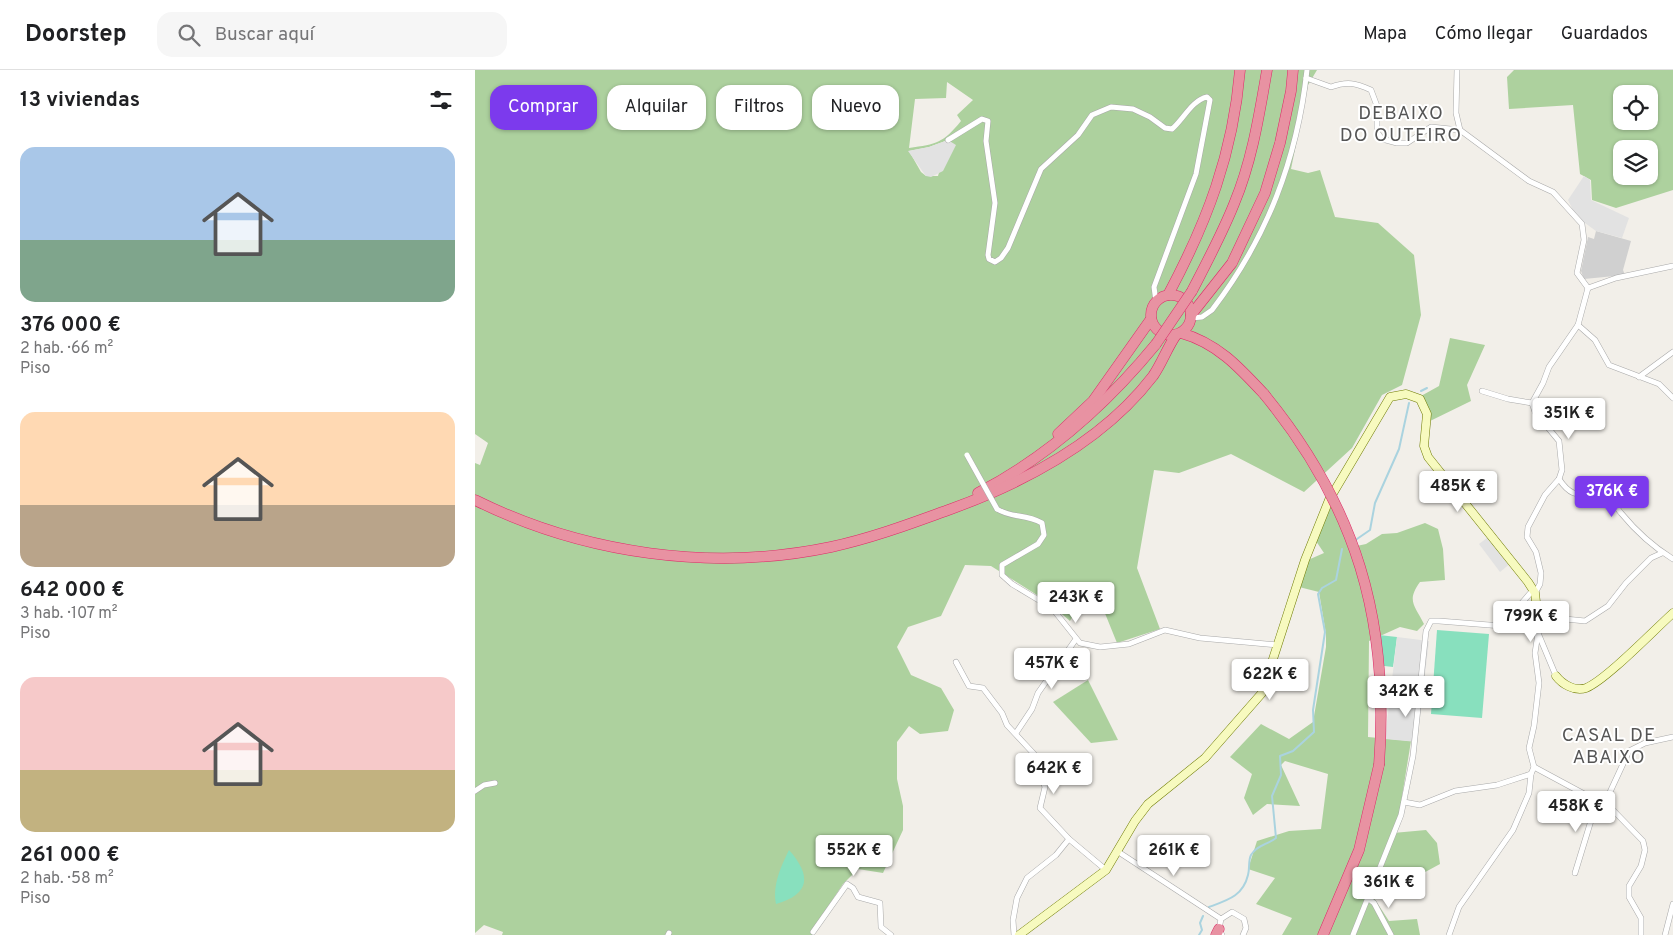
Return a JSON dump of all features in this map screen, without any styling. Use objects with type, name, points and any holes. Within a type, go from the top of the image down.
[{"type":"highway","points":[[1168,296],[1209,207],[1224,167],[1237,108],[1240,70]]},
{"type":"highway","points":[[944,512],[988,488],[1050,449],[1092,415],[1128,379],[1156,344],[1192,291],[1217,245],[1235,203],[1258,125],[1267,70]]},
{"type":"highway","points":[[475,500],[551,532],[613,548],[671,556],[732,558],[777,556],[831,547],[890,532],[989,495],[1077,445],[1118,414],[1152,377],[1201,300],[1232,263],[1265,193],[1280,143],[1291,91],[1293,70]]},
{"type":"highway","points":[[1205,341],[1190,319],[1190,308],[1181,298],[1168,296],[1156,302],[1151,312],[1151,319],[1160,332],[1178,334],[1205,341],[1229,357],[1264,394],[1301,442],[1335,500],[1359,560],[1374,619],[1382,680],[1379,765],[1359,850],[1323,935]]},
{"type":"highway","points":[[988,488],[1055,437],[1093,401],[1151,319]]},
{"type":"street","points":[[1190,319],[1202,317],[1212,310],[1257,244],[1276,203],[1290,156],[1307,70]]},
{"type":"street","points":[[1457,70],[1457,113],[1460,130]]},
{"type":"street","points":[[1306,78],[1331,87],[1341,83],[1356,83],[1371,90],[1377,106],[1377,132],[1382,139],[1397,143],[1407,143],[1431,127],[1460,130],[1529,181],[1553,192],[1583,224],[1584,240],[1577,273],[1588,288]]},
{"type":"street","points":[[948,140],[982,119],[988,121],[986,141],[995,203],[988,254],[989,259],[995,262],[1001,258],[1008,248],[1041,169],[1077,135],[1092,115],[1111,107],[1133,109],[1150,117],[1165,128],[1172,129],[1202,98],[1207,97],[1210,100],[1196,174],[1154,288],[1156,302]]},
{"type":"street","points":[[1588,288],[1617,278],[1673,266]]},
{"type":"street","points":[[1353,935],[1392,842],[1404,802],[1413,756],[1426,631],[1431,621],[1503,626],[1540,584],[1541,573],[1536,552],[1527,537],[1528,527],[1545,495],[1559,479],[1562,470],[1559,441],[1535,412],[1532,403],[1549,367],[1578,325],[1588,288]]},
{"type":"street","points":[[1578,325],[1595,340],[1609,365],[1659,384],[1673,398]]},
{"type":"street","points":[[1639,377],[1673,352]]},
{"type":"street","points":[[1482,391],[1508,399],[1532,403]]},
{"type":"street","points":[[1019,935],[1106,870],[1147,804],[1205,758],[1262,693],[1305,560],[1329,500],[1390,397],[1406,394],[1420,399],[1427,414],[1424,446],[1428,457],[1534,592],[1536,602],[1538,633],[1535,653],[1539,683],[1534,726],[1529,748],[1534,767],[1531,774],[1529,793],[1513,830],[1459,907],[1449,935]]},
{"type":"street","points":[[967,455],[997,509],[1006,515],[1030,516],[1041,523],[1043,535],[1038,544],[1002,565],[1002,574],[1012,584],[1051,608],[1079,643],[1100,647],[1129,644],[1165,630],[1200,638],[1278,645]]},
{"type":"street","points":[[1559,479],[1567,491],[1575,495],[1592,494],[1614,502],[1620,513],[1662,553],[1673,560]]},
{"type":"street","points":[[1536,616],[1585,621],[1608,606],[1625,583],[1651,558],[1662,553]]},
{"type":"street","points":[[1538,633],[1556,676],[1570,687],[1586,688],[1600,679],[1673,612]]},
{"type":"street","points":[[1016,733],[1032,709],[1038,693],[1076,639]]},
{"type":"street","points":[[956,662],[969,686],[983,688],[1003,713],[1007,724],[1035,754],[1045,787],[1040,808],[1069,839],[1106,870]]},
{"type":"street","points":[[1604,805],[1629,751],[1645,743],[1673,736]]},
{"type":"street","points":[[1534,767],[1612,809],[1643,841],[1645,850],[1641,866],[1629,886],[1629,897],[1641,918],[1641,935]]},
{"type":"street","points":[[1404,802],[1420,805],[1455,791],[1497,785],[1531,774]]},
{"type":"street","points":[[475,791],[484,785],[495,783]]},
{"type":"street","points":[[1575,872],[1597,802]]},
{"type":"street","points":[[1014,935],[1013,920],[1017,898],[1027,878],[1055,855],[1069,839]]},
{"type":"street","points":[[1117,851],[1219,930],[1228,913],[1237,913],[1244,919],[1246,928],[1251,935]]},
{"type":"street","points":[[813,932],[847,884],[853,888],[858,897],[880,903],[881,926],[891,935]]},
{"type":"street","points":[[1369,899],[1374,904],[1391,935]]},
{"type":"street","points":[[1665,935],[1673,904]]},
{"type":"street","points":[[1243,935],[1246,928]]},
{"type":"shaded area","points":[[948,140],[956,145],[943,171],[931,177],[926,176],[908,151],[929,147]]},
{"type":"shaded area","points":[[1584,176],[1590,180],[1591,200],[1629,218],[1622,238],[1596,231],[1585,223],[1573,210],[1568,200]]},
{"type":"shaded area","points":[[1596,231],[1631,241],[1623,270],[1625,275],[1584,279],[1581,271],[1588,237],[1594,239]]},
{"type":"shaded area","points":[[1491,535],[1512,562],[1500,572],[1479,544]]},
{"type":"shaded area","points":[[1397,637],[1429,641],[1417,742],[1385,739]]},
{"type":"green space","points":[[475,70],[1317,70],[1308,85],[1291,169],[1308,173],[1320,170],[1335,217],[1378,223],[1414,255],[1421,315],[1402,385],[1382,395],[1352,448],[1304,492],[1231,454],[1179,473],[1154,470],[1137,568],[1160,629],[1117,643],[1100,601],[1077,609],[1070,621],[1048,602],[991,566],[965,565],[941,616],[908,627],[897,647],[911,675],[941,688],[954,710],[948,731],[920,734],[909,726],[897,742],[897,779],[903,806],[903,830],[883,873],[858,869],[843,884],[811,932],[813,935],[502,935],[503,932],[484,925],[475,933],[475,463],[480,465],[488,443],[475,434]],"holes":[[[947,82],[973,100],[957,115],[961,121],[944,138],[933,144],[909,148],[915,99],[946,98]],[[948,140],[938,176],[926,176],[921,172],[909,151],[929,147]]]},
{"type":"green space","points":[[1514,70],[1673,70],[1673,190],[1616,208],[1592,200],[1591,180],[1580,174],[1573,105],[1509,109],[1507,77]]},
{"type":"green space","points":[[1450,338],[1485,345],[1467,385],[1471,401],[1428,422],[1421,396],[1439,386]]},
{"type":"green space","points":[[1333,502],[1352,547],[1366,544],[1382,534],[1397,533],[1425,523],[1438,529],[1443,549],[1445,580],[1420,582],[1413,594],[1413,603],[1424,624],[1417,631],[1400,627],[1369,641],[1368,737],[1411,741],[1399,815],[1393,833],[1426,830],[1437,843],[1440,864],[1405,883],[1381,883],[1374,898],[1389,921],[1417,919],[1420,935],[1282,935],[1292,918],[1256,904],[1275,878],[1248,869],[1257,841],[1289,831],[1321,829],[1328,774],[1285,761],[1281,765],[1300,806],[1267,804],[1253,815],[1244,798],[1252,774],[1230,757],[1261,724],[1289,739],[1313,722],[1326,647],[1326,634],[1319,592],[1299,587],[1308,560],[1324,553],[1316,541]]},
{"type":"green space","points":[[1437,630],[1489,634],[1482,718],[1431,714]]},
{"type":"green space","points":[[1379,635],[1397,637],[1393,667],[1376,665]]},
{"type":"green space","points":[[1088,680],[1118,740],[1091,743],[1053,702]]},
{"type":"green space","points":[[789,850],[801,868],[804,875],[804,883],[796,895],[776,904],[776,883]]},
{"type":"waterway","points":[[1421,391],[1427,388]]},
{"type":"waterway","points":[[1354,541],[1370,530],[1375,503],[1399,449],[1409,403]]},
{"type":"waterway","points":[[1209,907],[1238,893],[1246,882],[1251,855],[1256,849],[1276,838],[1272,796],[1281,775],[1280,756],[1293,751],[1314,732],[1313,710],[1325,632],[1318,594],[1322,588],[1336,580],[1342,549]]},
{"type":"waterway","points":[[1199,935],[1202,930],[1200,923],[1203,916]]},
{"type":"district","name":"DEBAIXO DO OUTEIRO","points":[[1401,125]]},
{"type":"district","name":"CASAL DE ABAIXO","points":[[1609,747]]}]
